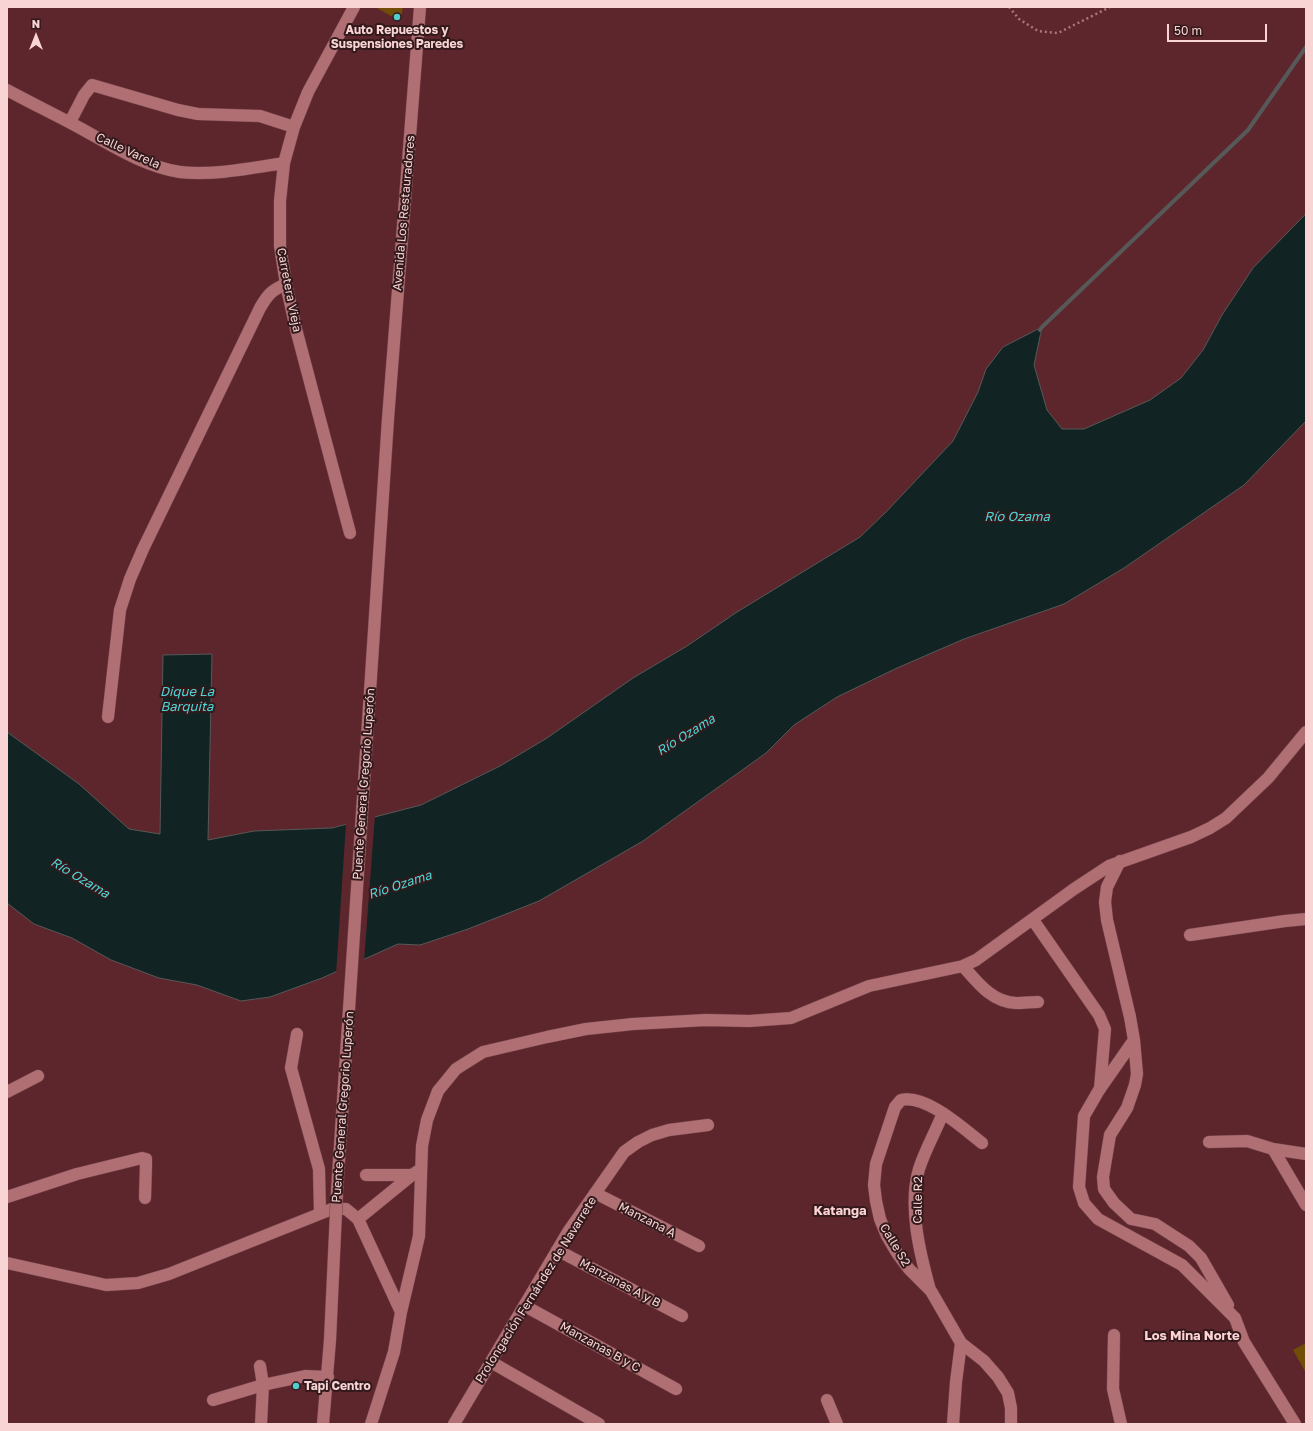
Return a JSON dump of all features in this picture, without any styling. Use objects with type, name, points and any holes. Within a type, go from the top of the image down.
[{"type":"street","name":"Carretera Vieja","points":[[350,534],[296,329],[286,284],[280,246],[280,201],[284,163],[294,127],[308,92],[354,7]]},
{"type":"street","name":"Avenida Los Restauradores","points":[[388,419],[420,7]]},
{"type":"street","points":[[70,122],[84,95],[92,85],[178,110],[198,114],[260,116],[294,127]]},
{"type":"street","name":"Calle Varela","points":[[7,90],[128,153],[156,166],[170,170],[195,172],[225,171],[284,163]]},
{"type":"street","points":[[108,717],[120,610],[130,579],[260,308],[266,297],[273,290],[286,284]]},
{"type":"street","name":"Puente General Gregorio Luperón","points":[[323,1424],[328,1377],[337,1192],[388,419]]},
{"type":"street","points":[[371,1424],[394,1352],[401,1312],[419,1236],[417,1172],[427,1120],[438,1091],[456,1069],[483,1052],[580,1031],[633,1024],[706,1020],[749,1021],[791,1018],[869,986],[964,966],[976,960],[1097,874],[1120,861],[1191,837],[1226,818],[1268,778],[1306,732]]},
{"type":"street","points":[[1120,861],[1107,888],[1105,902],[1107,920],[1130,1017],[1137,1074],[1127,1108],[1110,1135],[1103,1177],[1104,1189],[1114,1203],[1131,1219],[1155,1224],[1189,1246],[1201,1258],[1235,1318],[1244,1342],[1295,1424]]},
{"type":"street","points":[[1190,935],[1306,919]]},
{"type":"street","points":[[1033,920],[1099,1015],[1105,1029],[1099,1090]]},
{"type":"street","points":[[964,966],[981,987],[996,998],[1014,1003],[1038,1002]]},
{"type":"street","points":[[297,1034],[292,1068],[319,1168],[320,1213]]},
{"type":"street","points":[[1134,1040],[1099,1090],[1084,1116],[1080,1187],[1084,1203],[1098,1219],[1182,1265],[1235,1318]]},
{"type":"street","points":[[7,1092],[38,1076]]},
{"type":"street","name":"Calle S2","points":[[931,1291],[909,1269],[890,1241],[880,1219],[874,1185],[876,1164],[894,1107],[901,1100],[913,1099],[943,1113]]},
{"type":"street","points":[[943,1113],[982,1143]]},
{"type":"street","name":"Calle R2","points":[[931,1291],[922,1258],[918,1234],[915,1212],[916,1191],[919,1169],[943,1113]]},
{"type":"street","name":"Prolongación Fernández de Navarrete","points":[[460,1422],[491,1362],[558,1250],[624,1152],[638,1142],[652,1135],[669,1130],[708,1125]]},
{"type":"street","points":[[1209,1142],[1247,1141],[1273,1149],[1306,1154]]},
{"type":"street","points":[[1273,1149],[1306,1205]]},
{"type":"street","points":[[7,1196],[77,1174],[142,1158],[146,1159],[145,1198]]},
{"type":"street","points":[[366,1175],[417,1172]]},
{"type":"street","points":[[358,1219],[417,1172]]},
{"type":"street","name":"Manzana A","points":[[595,1193],[699,1246]]},
{"type":"street","points":[[7,1263],[106,1285],[138,1283],[169,1274],[282,1230],[320,1213],[332,1209],[346,1209],[358,1219],[401,1312]]},
{"type":"street","name":"Manzanas A y B","points":[[558,1250],[682,1316]]},
{"type":"street","points":[[931,1291],[961,1343],[984,1361],[1008,1393],[1011,1408],[1011,1424]]},
{"type":"street","name":"Manzanas B y C","points":[[525,1306],[676,1389]]},
{"type":"street","points":[[1114,1335],[1113,1389],[1120,1424]]},
{"type":"street","points":[[953,1424],[961,1343]]},
{"type":"street","points":[[491,1362],[599,1424]]},
{"type":"street","points":[[260,1366],[263,1385],[261,1424]]},
{"type":"street","points":[[213,1400],[263,1385],[305,1376],[328,1377]]},
{"type":"street","points":[[827,1400],[837,1424]]},
{"type":"path","points":[[1009,7],[1019,19],[1038,31],[1058,33],[1110,7]]},
{"type":"water","name":"Río Ozama","points":[[1306,214],[1306,421],[1244,485],[1124,568],[1064,604],[964,639],[897,668],[837,697],[794,725],[766,753],[643,841],[539,901],[468,929],[420,945],[398,944],[322,978],[270,997],[241,1001],[197,985],[159,978],[111,960],[72,938],[34,924],[7,903],[7,732],[79,784],[129,829],[160,834],[163,655],[212,654],[208,840],[254,831],[332,828],[421,805],[500,766],[547,738],[633,678],[687,646],[737,612],[860,537],[886,512],[953,441],[978,392],[986,369],[1003,347],[1042,327],[1034,365],[1047,410],[1062,429],[1084,429],[1150,400],[1181,378],[1203,350],[1222,315],[1253,268]]},
{"type":"pier","points":[[375,815],[364,962],[336,975],[346,823]]},
{"type":"building","name":"Auto Repuestos y Suspensiones Paredes","points":[[375,7],[403,7],[400,21]]},
{"type":"building","points":[[1306,1343],[1306,1373],[1293,1350]]},
{"type":"waterway","points":[[1040,330],[1248,130],[1306,47]]},
{"type":"place","name":"Auto Repuestos y Suspensiones Paredes","points":[[397,17]]},
{"type":"place","name":"Tapi Centro","points":[[296,1386]]},
{"type":"district","name":"Katanga","points":[[840,1211]]},
{"type":"district","name":"Los Mina Norte","points":[[1192,1336]]},
{"type":"water label","name":"Dique La Barquita","points":[[187,700]]}]
